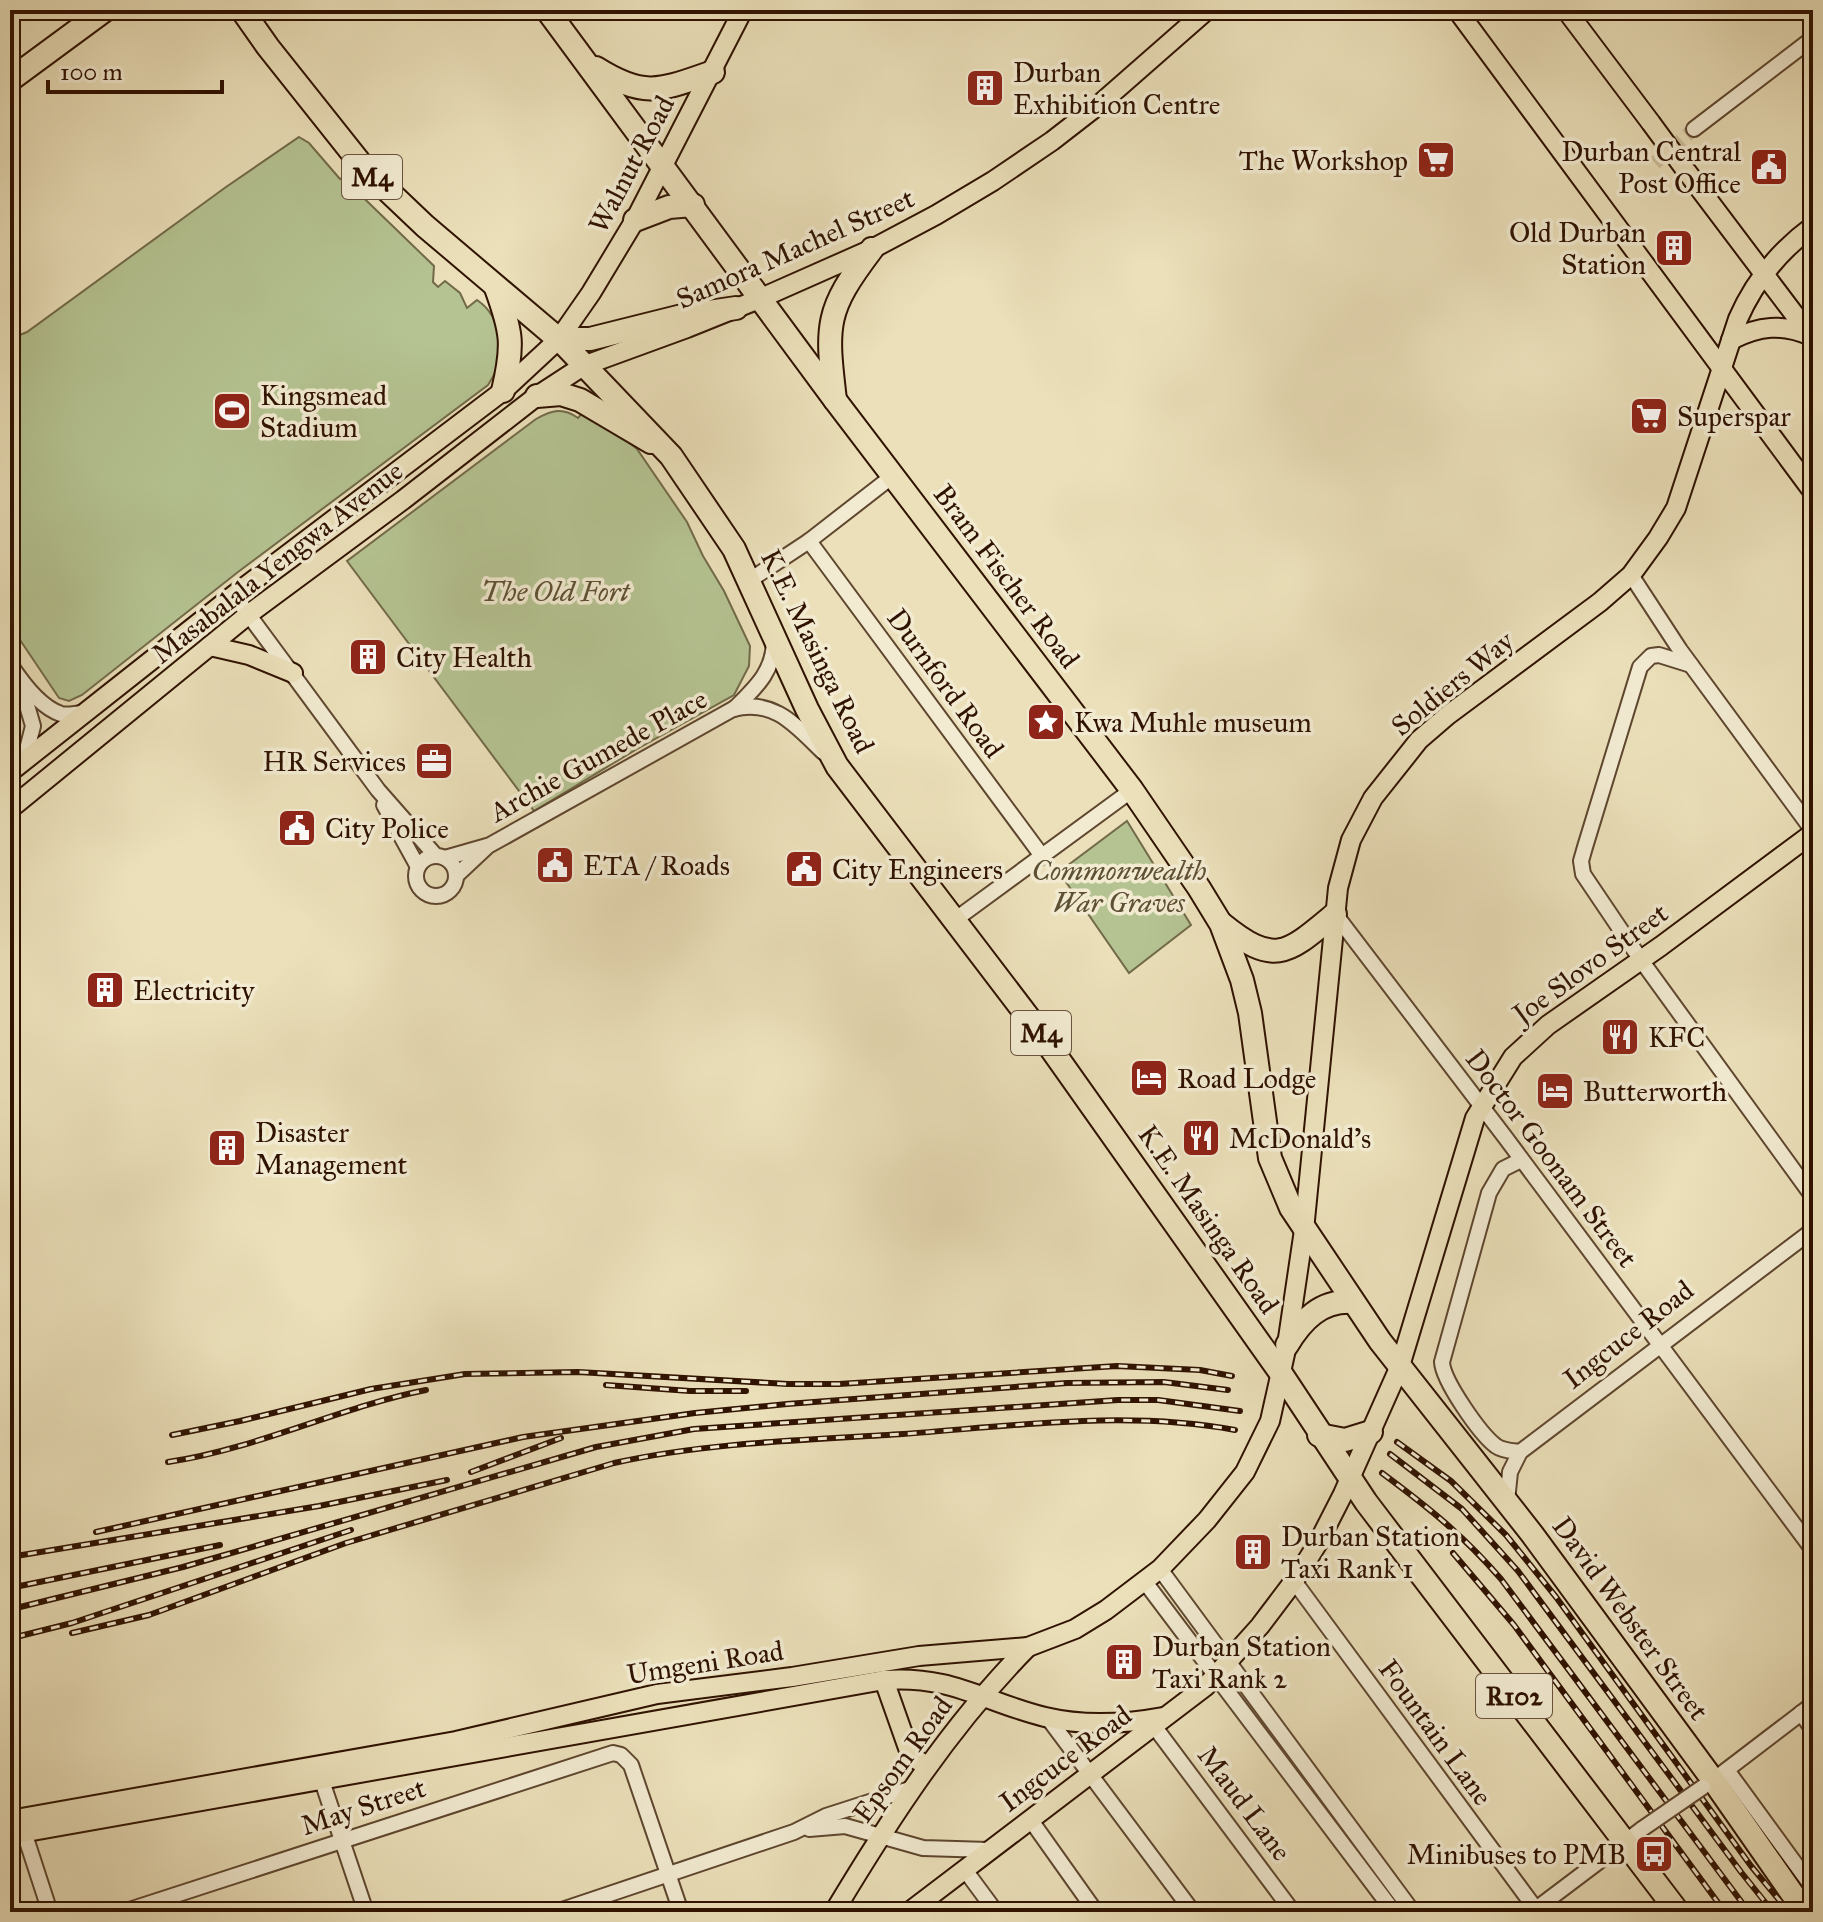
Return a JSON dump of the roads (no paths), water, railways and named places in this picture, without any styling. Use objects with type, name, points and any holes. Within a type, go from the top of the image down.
[{"type":"highway","points":[[10,80],[105,10]]},
{"type":"highway","points":[[229,10],[268,47]]},
{"type":"highway","name":"K.E. Masinga Road","points":[[242,10],[365,169],[392,197],[559,339],[666,450],[714,516],[750,580],[807,709],[837,766],[1035,1026],[1280,1372]]},
{"type":"highway","name":"Bram Fischer Road","points":[[547,10],[759,299],[1132,790],[1221,924],[1248,1001],[1270,1158],[1291,1208],[1353,1302]]},
{"type":"highway","points":[[585,61],[626,85],[650,90],[713,72]]},
{"type":"highway","points":[[635,220],[669,207],[693,205]]},
{"type":"highway","points":[[835,400],[830,355],[832,313],[849,280],[872,249]]},
{"type":"highway","points":[[496,287],[511,334],[510,360],[503,391]]},
{"type":"highway","points":[[559,339],[590,339],[672,318],[736,308]]},
{"type":"highway","points":[[537,396],[561,394],[580,400],[666,450]]},
{"type":"highway","points":[[1221,924],[1252,946],[1282,951],[1302,942],[1335,914]]},
{"type":"highway","points":[[1287,1345],[1298,1327],[1313,1312],[1340,1301],[1353,1302],[1400,1366]]},
{"type":"highway","name":"David Webster Street","points":[[1400,1366],[1507,1501],[1714,1779],[1805,1912]]},
{"type":"highway","name":"R102","points":[[1280,1372],[1350,1480],[1634,1835],[1678,1912]]},
{"type":"highway","points":[[1319,1435],[1345,1440],[1371,1432]]},
{"type":"main road","name":"Walnut Road","points":[[559,339],[635,220],[743,10]]},
{"type":"main road","name":"Samora Machel Street","points":[[583,366],[759,299],[872,249],[993,181],[1101,103],[1207,10]]},
{"type":"main road","points":[[1457,10],[1813,492]]},
{"type":"main road","points":[[1566,10],[1812,337]]},
{"type":"main road","name":"Soldiers Way","points":[[1280,1372],[1287,1345],[1304,1230],[1338,888],[1351,840],[1373,798],[1401,760],[1438,722],[1600,602],[1631,575],[1676,508],[1748,297],[1764,272],[1790,242],[1813,226]]},
{"type":"main road","points":[[1731,340],[1768,327],[1784,327],[1812,337]]},
{"type":"main road","name":"Masabalala Yengwa Avenue","points":[[17,767],[234,595],[503,391],[559,339]]},
{"type":"main road","name":"Masabalala Yengwa Avenue","points":[[10,809],[249,614],[537,396],[583,366]]},
{"type":"main road","points":[[210,646],[249,655],[293,673]]},
{"type":"main road","name":"Joe Slovo Street","points":[[1400,1366],[1464,1152],[1482,1106],[1513,1057],[1529,1041],[1813,832]]},
{"type":"main road","points":[[1371,1432],[1400,1366]]},
{"type":"main road","name":"Umgeni Road","points":[[458,1749],[657,1694],[792,1677],[919,1656],[1028,1647],[1075,1629],[1145,1582],[1207,1520],[1245,1472],[1270,1421],[1280,1372]]},
{"type":"main road","name":"Ingcuce Road","points":[[909,1912],[1216,1675],[1294,1581],[1318,1543],[1371,1432]]},
{"type":"main road","name":"Epsom Road","points":[[834,1912],[910,1789],[983,1696],[1028,1647]]},
{"type":"main road","points":[[884,1680],[908,1748],[914,1758],[927,1766]]},
{"type":"main road","name":"Umgeni Road","points":[[15,1829],[407,1757],[884,1680],[927,1680],[1048,1718],[1108,1723],[1160,1721]]},
{"type":"main road","points":[[657,1694],[661,1718]]},
{"type":"street","points":[[1694,129],[1813,38]]},
{"type":"street","points":[[750,580],[809,541],[894,475]]},
{"type":"street","name":"Durnford Road","points":[[809,541],[1042,856]]},
{"type":"street","points":[[1631,575],[1691,665],[1813,832]]},
{"type":"street","points":[[234,595],[378,790],[453,866],[456,876],[448,892],[430,895],[419,885],[416,876],[418,867],[425,859],[441,857]]},
{"type":"street","name":"Archie Gumede Place","points":[[456,876],[488,846],[733,709],[764,678],[774,651],[774,632]]},
{"type":"street","points":[[1691,665],[1659,655],[1651,656],[1640,667],[1581,861],[1583,874],[1641,960],[1813,1197]]},
{"type":"street","points":[[10,664],[38,698],[61,714],[87,711]]},
{"type":"street","points":[[17,767],[33,726],[19,678]]},
{"type":"street","name":"Archie Gumede Place","points":[[733,709],[758,706],[779,712],[837,766]]},
{"type":"street","points":[[378,790],[418,867]]},
{"type":"street","points":[[956,919],[1132,790]]},
{"type":"street","name":"Archie Gumede Place","points":[[441,857],[488,846]]},
{"type":"street","name":"Doctor Goonam Street","points":[[1335,914],[1813,1550]]},
{"type":"street","points":[[1507,1501],[1510,1472],[1520,1452],[1497,1448],[1487,1438],[1447,1383],[1442,1362],[1489,1193],[1503,1169],[1521,1160]]},
{"type":"street","name":"Ingcuce Road","points":[[1520,1452],[1813,1230]]},
{"type":"street","points":[[1160,1569],[1413,1912]]},
{"type":"street","name":"Fountain Lane","points":[[1294,1581],[1535,1911]]},
{"type":"street","points":[[1145,1582],[1394,1912]]},
{"type":"street","points":[[1535,1911],[1807,1708],[1813,1730]]},
{"type":"street","points":[[1048,1718],[1193,1912]]},
{"type":"street","name":"Maud Lane","points":[[1160,1721],[1293,1912]]},
{"type":"street","name":"May Street","points":[[123,1912],[600,1756],[621,1755],[631,1765],[669,1875]]},
{"type":"street","points":[[320,1773],[366,1912]]},
{"type":"street","points":[[1297,1783],[1310,1773]]},
{"type":"street","points":[[1714,1779],[1813,1888]]},
{"type":"street","points":[[556,1912],[794,1832],[826,1816],[910,1789]]},
{"type":"street","points":[[1030,1819],[1096,1912]]},
{"type":"street","points":[[794,1832],[845,1826],[923,1848],[989,1850]]},
{"type":"street","points":[[15,1829],[50,1912]]},
{"type":"street","points":[[1360,1868],[1373,1858]]},
{"type":"street","points":[[965,1870],[996,1912]]},
{"type":"street","points":[[669,1875],[681,1912]]},
{"type":"tunnel","points":[[1655,163],[1694,129]]},
{"type":"railway","points":[[172,1435],[371,1389],[465,1374],[578,1372],[839,1384],[1117,1366],[1200,1370],[1232,1376]]},
{"type":"railway","points":[[96,1532],[523,1437],[695,1413],[1067,1383],[1164,1382],[1228,1390]]},
{"type":"railway","points":[[606,1385],[746,1391]]},
{"type":"railway","points":[[168,1462],[234,1448],[394,1397],[426,1390]]},
{"type":"railway","points":[[12,1609],[183,1567],[596,1447],[694,1429],[1118,1400],[1158,1400],[1240,1411]]},
{"type":"railway","points":[[72,1633],[149,1615],[346,1543],[614,1463],[650,1456],[758,1443],[1111,1420],[1194,1424],[1235,1430]]},
{"type":"railway","points":[[471,1472],[561,1438]]},
{"type":"railway","points":[[1397,1442],[1451,1481],[1506,1535],[1556,1597],[1751,1866],[1789,1912]]},
{"type":"railway","points":[[1390,1454],[1462,1509],[1518,1571],[1773,1912]]},
{"type":"railway","points":[[1382,1473],[1445,1523],[1501,1579],[1749,1912]]},
{"type":"railway","points":[[10,1557],[319,1506],[447,1480]]},
{"type":"railway","points":[[16,1637],[72,1623],[351,1530]]},
{"type":"railway","points":[[10,1588],[220,1545]]},
{"type":"railway","points":[[1453,1553],[1514,1625],[1725,1912]]},
{"type":"place","name":"Durban Exhibition Centre","points":[[985,88]]},
{"type":"place","name":"The Workshop","points":[[1436,160]]},
{"type":"place","name":"Durban Central Post Office","points":[[1769,167]]},
{"type":"place","name":"Old Durban Station","points":[[1674,248]]},
{"type":"place","name":"Kingsmead Stadium","points":[[232,411]]},
{"type":"place","name":"Superspar","points":[[1649,416]]},
{"type":"place","name":"City Health","points":[[368,657]]},
{"type":"place","name":"Kwa Muhle museum","points":[[1046,722]]},
{"type":"place","name":"HR Services","points":[[434,761]]},
{"type":"place","name":"City Police","points":[[297,828]]},
{"type":"place","name":"ETA / Roads","points":[[555,865]]},
{"type":"place","name":"City Engineers","points":[[804,869]]},
{"type":"place","name":"Electricity","points":[[105,990]]},
{"type":"place","name":"KFC","points":[[1620,1037]]},
{"type":"place","name":"Road Lodge","points":[[1149,1078]]},
{"type":"place","name":"Butterworth","points":[[1555,1091]]},
{"type":"place","name":"McDonald's","points":[[1201,1138]]},
{"type":"place","name":"Disaster Management","points":[[227,1148]]},
{"type":"place","name":"Durban Station Taxi Rank 1","points":[[1253,1552]]},
{"type":"place","name":"Durban Station Taxi Rank 2","points":[[1124,1662]]},
{"type":"place","name":"Minibuses to PMB","points":[[1654,1854]]},
{"type":"park label","name":"The Old Fort","points":[[555,591]]},
{"type":"park label","name":"Commonwealth War Graves","points":[[1119,886]]}]
